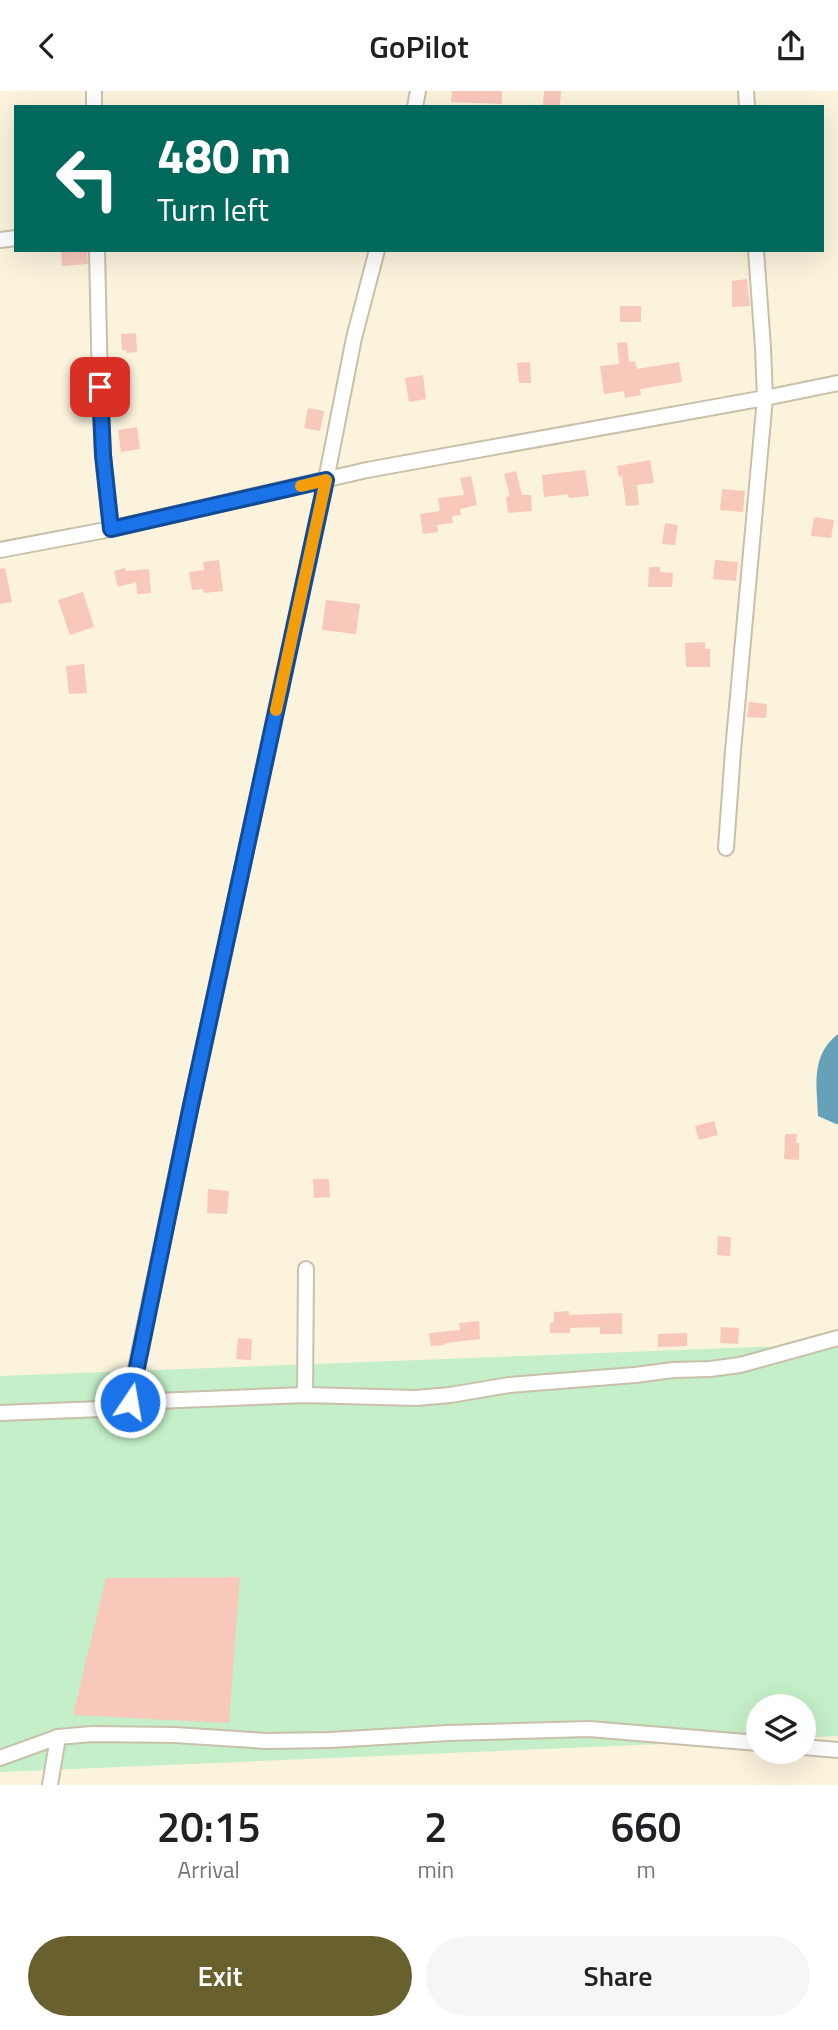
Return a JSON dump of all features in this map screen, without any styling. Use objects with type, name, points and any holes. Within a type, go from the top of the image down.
[{"type":"street","points":[[97,252],[100,401],[111,529]]},
{"type":"street","points":[[0,1413],[127,1408],[130,1402],[354,338],[376,252]]},
{"type":"street","points":[[726,848],[765,398],[756,252]]},
{"type":"street","points":[[0,550],[111,529],[366,470],[838,383]]},
{"type":"street","points":[[305,1395],[306,1269]]},
{"type":"street","points":[[130,1402],[305,1395],[450,1395],[509,1385],[740,1365],[838,1338]]},
{"type":"street","points":[[0,1758],[58,1737],[92,1734],[267,1741],[589,1729],[746,1742]]},
{"type":"street","points":[[50,1785],[58,1737]]},
{"type":"street","points":[[816,1748],[838,1750]]},
{"type":"green space","points":[[838,1344],[838,1736],[816,1737],[816,1694],[746,1694],[746,1741],[0,1772],[0,1376]]},
{"type":"water","points":[[838,1034],[836,1124],[818,1116],[817,1072],[823,1052]]},
{"type":"building","points":[[452,91],[502,91],[502,104],[451,102]]},
{"type":"building","points":[[544,91],[561,91],[560,105],[543,105]]},
{"type":"building","points":[[61,252],[87,252],[88,264],[62,266]]},
{"type":"building","points":[[747,279],[750,306],[732,307],[732,281]]},
{"type":"building","points":[[620,306],[641,306],[641,322],[620,322]]},
{"type":"building","points":[[136,333],[137,352],[127,353],[122,350],[121,334]]},
{"type":"building","points":[[627,342],[629,362],[635,361],[637,369],[679,362],[682,382],[640,389],[641,395],[625,398],[624,391],[604,394],[600,366],[619,364],[617,343]]},
{"type":"building","points":[[530,362],[531,383],[519,383],[517,363]]},
{"type":"building","points":[[423,375],[426,399],[409,402],[405,378]]},
{"type":"building","points":[[308,408],[324,411],[320,431],[304,428]]},
{"type":"building","points":[[137,427],[140,449],[121,452],[118,430]]},
{"type":"building","points":[[650,460],[654,483],[637,485],[639,505],[626,506],[622,476],[619,477],[617,466]]},
{"type":"building","points":[[585,470],[589,496],[569,498],[568,494],[544,497],[542,475]]},
{"type":"building","points":[[516,471],[522,495],[531,495],[532,511],[508,513],[506,497],[510,496],[504,474]]},
{"type":"building","points":[[471,476],[477,505],[460,509],[461,515],[452,516],[453,523],[437,525],[438,532],[423,534],[420,514],[440,511],[438,498],[464,495],[460,478]]},
{"type":"building","points":[[722,489],[745,491],[743,512],[720,510]]},
{"type":"building","points":[[814,517],[834,520],[831,538],[811,536]]},
{"type":"building","points":[[665,523],[678,525],[675,545],[662,544]]},
{"type":"building","points":[[219,560],[223,591],[204,593],[203,589],[192,590],[189,572],[204,570],[203,562]]},
{"type":"building","points":[[715,560],[738,562],[736,581],[713,579]]},
{"type":"building","points":[[649,567],[660,567],[660,572],[673,573],[672,587],[648,587]]},
{"type":"building","points":[[5,568],[12,602],[0,604],[0,569]]},
{"type":"building","points":[[125,568],[126,571],[149,569],[151,593],[137,594],[136,582],[118,587],[114,571]]},
{"type":"building","points":[[83,592],[94,627],[70,635],[58,600]]},
{"type":"building","points":[[326,600],[360,604],[356,634],[322,630]]},
{"type":"building","points":[[705,642],[705,649],[710,649],[710,667],[686,667],[685,643]]},
{"type":"building","points":[[84,664],[87,693],[69,694],[66,666]]},
{"type":"building","points":[[749,702],[767,704],[766,718],[747,717]]},
{"type":"building","points":[[714,1121],[718,1135],[699,1140],[695,1126]]},
{"type":"building","points":[[785,1134],[797,1134],[799,1160],[784,1159]]},
{"type":"building","points":[[313,1179],[329,1179],[330,1197],[314,1198]]},
{"type":"building","points":[[208,1189],[229,1191],[227,1214],[207,1213]]},
{"type":"building","points":[[718,1236],[731,1237],[730,1256],[717,1255]]},
{"type":"building","points":[[569,1311],[569,1315],[622,1313],[622,1334],[600,1334],[600,1327],[570,1328],[570,1333],[550,1333],[554,1312]]},
{"type":"building","points":[[479,1321],[480,1339],[431,1346],[429,1333],[460,1330],[459,1323]]},
{"type":"building","points":[[721,1327],[739,1328],[738,1344],[720,1343]]},
{"type":"building","points":[[687,1333],[687,1346],[658,1347],[658,1334]]},
{"type":"building","points":[[238,1338],[252,1339],[251,1360],[236,1359]]},
{"type":"building","points":[[240,1577],[229,1723],[73,1715],[106,1578]]},
{"type":"slow traffic","points":[[276,710],[326,480],[301,486]]},
{"type":"route","points":[[100,387],[103,455],[111,529],[326,480],[130,1402]]}]
